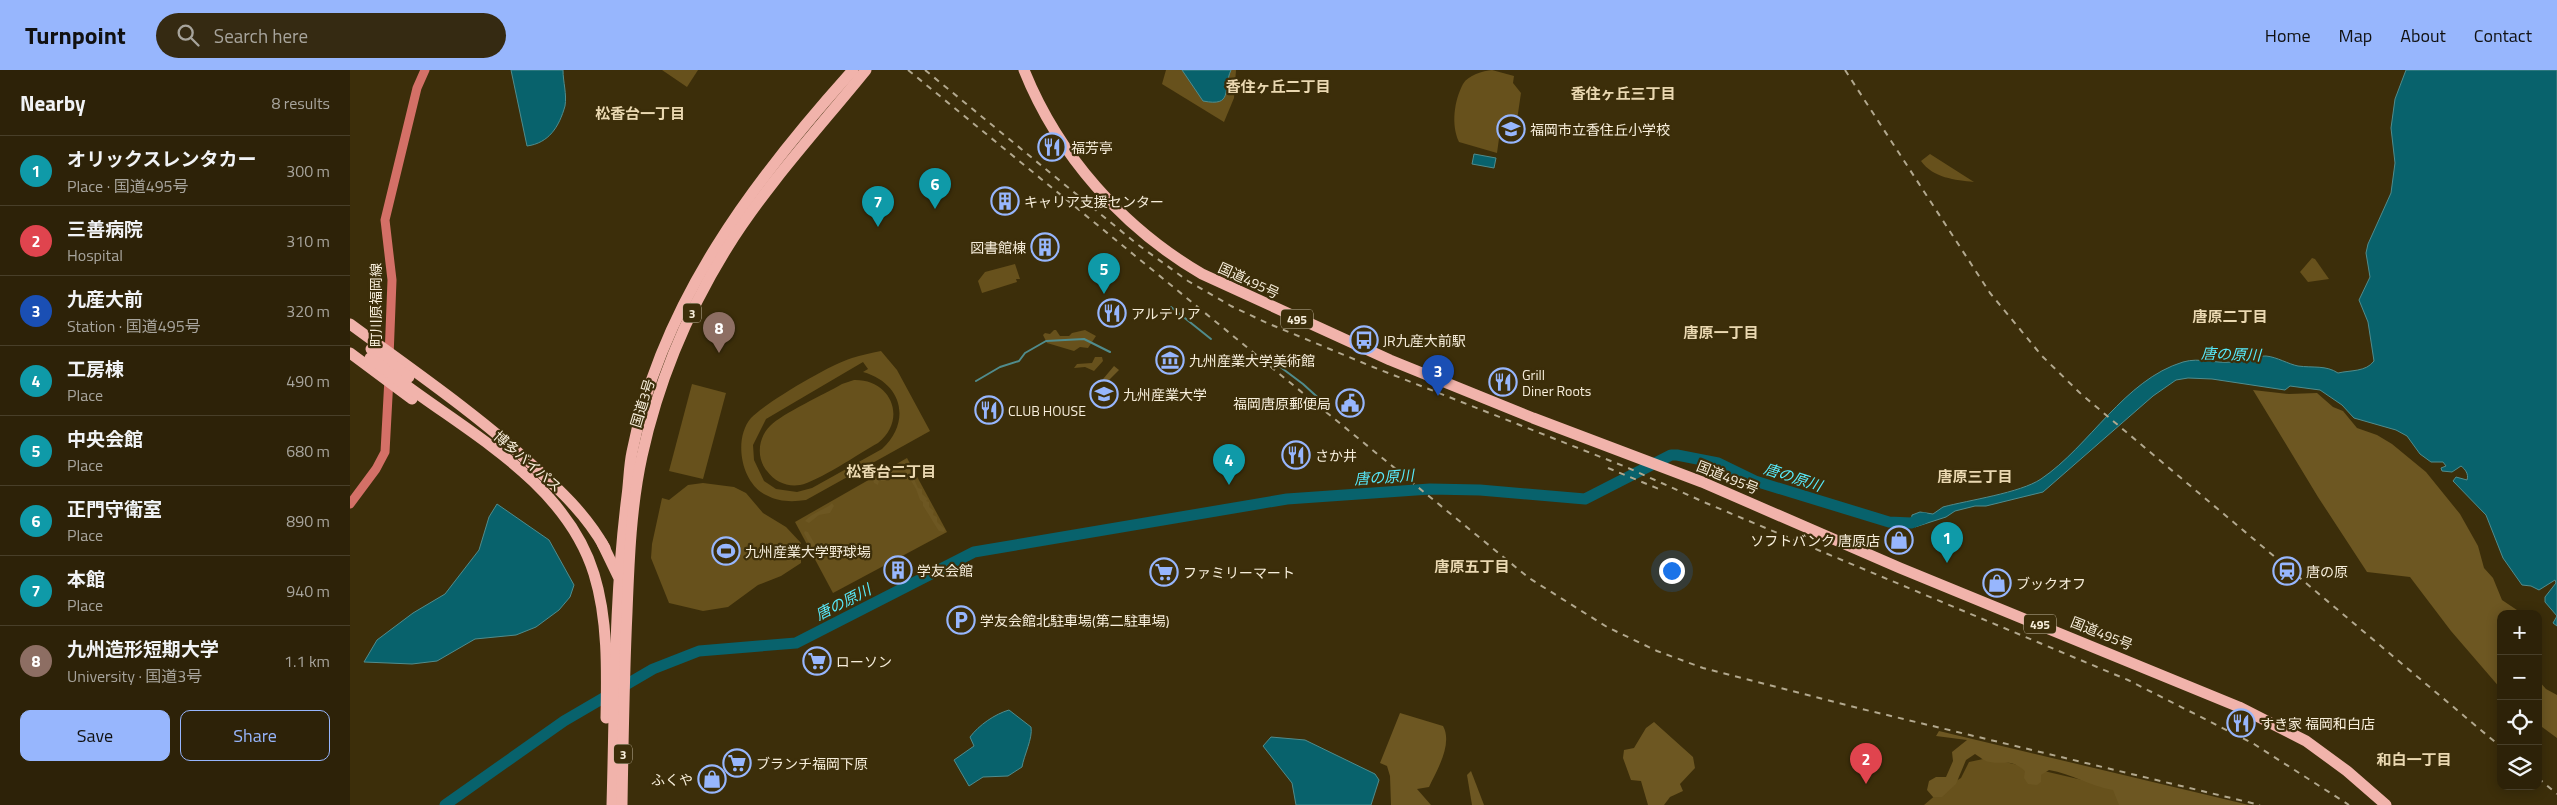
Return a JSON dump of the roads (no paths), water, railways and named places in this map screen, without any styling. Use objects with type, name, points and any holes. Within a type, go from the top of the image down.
[{"type":"highway","name":"国道3号","points":[[612,805],[618,578],[632,452],[649,388],[674,324],[701,271],[731,221],[811,116],[853,70]]},
{"type":"highway","name":"国道3号","points":[[615,677],[627,604],[632,534],[642,456],[660,392],[685,328],[711,276],[741,227],[786,166],[866,70]]},
{"type":"highway","name":"国道495号","points":[[1024,70],[1058,136],[1083,172],[1122,213],[1184,264],[1231,290],[1390,360],[1533,418],[1650,461],[1900,568],[2239,707],[2306,741],[2346,771],[2386,805]]},
{"type":"highway","points":[[350,324],[493,429],[582,513],[605,548]]},
{"type":"highway","name":"博多バイパス","points":[[350,333],[370,354]]},
{"type":"highway","name":"博多バイパス","points":[[350,344],[370,354],[537,472],[580,514],[605,548],[627,604]]},
{"type":"highway","points":[[350,353],[536,492],[559,515],[588,558]]},
{"type":"highway","name":"博多バイパス","points":[[408,381],[537,485],[572,527],[588,558],[602,611],[615,677]]},
{"type":"highway","name":"国道3号","points":[[615,706],[622,805]]},
{"type":"highway","name":"3","points":[[605,805],[615,706]]},
{"type":"main road","name":"町川原福岡線","points":[[350,504],[376,469],[385,452],[392,280],[385,220],[417,88],[425,70]]},
{"type":"water","points":[[511,70],[563,70],[565,106],[563,114],[552,133],[535,144],[527,146]]},
{"type":"water","points":[[1182,70],[1231,70],[1223,99],[1219,102],[1203,101]]},
{"type":"water","points":[[2406,70],[2557,70],[2557,616],[2545,602],[2545,597],[2556,583],[2555,580],[2539,590],[2531,586],[2522,585],[2503,558],[2486,515],[2453,481],[2456,477],[2467,480],[2467,474],[2461,466],[2452,472],[2442,471],[2441,468],[2446,466],[2443,462],[2431,462],[2420,454],[2407,436],[2396,430],[2354,418],[2342,405],[2320,390],[2290,386],[2285,390],[2212,379],[2188,378],[2176,380],[2153,396],[2043,492],[1986,506],[1975,506],[1955,511],[1946,517],[1915,527],[1911,523],[1912,515],[1920,512],[1933,514],[1943,507],[2008,492],[2041,479],[2076,449],[2125,398],[2143,383],[2162,371],[2183,362],[2196,360],[2232,362],[2266,356],[2298,366],[2324,368],[2338,373],[2363,369],[2371,365],[2374,361],[2368,322],[2359,300],[2370,277],[2366,253],[2368,244],[2391,193],[2395,163],[2391,128],[2395,99]]},
{"type":"water","points":[[1474,154],[1496,158],[1494,168],[1472,164]]},
{"type":"water","points":[[497,504],[549,540],[574,585],[570,597],[559,610],[536,627],[516,635],[475,639],[437,661],[412,664],[364,662],[377,640],[413,613],[445,594],[479,550],[489,517]]},
{"type":"water","points":[[2557,616],[2557,626],[2553,623]]},
{"type":"water","points":[[1009,710],[1031,727],[1031,736],[1022,767],[1008,776],[983,777],[969,786],[954,760],[974,746],[970,737],[978,728],[993,717]]},
{"type":"water","points":[[1271,737],[1305,740],[1375,774],[1379,780],[1371,805],[1296,805],[1292,783],[1263,746]]},
{"type":"waterway","points":[[1171,307],[1211,339]]},
{"type":"waterway","points":[[976,381],[1000,367],[1019,361],[1025,353],[1046,341],[1084,339],[1110,352]]},
{"type":"waterway","points":[[1267,357],[1303,384],[1325,404]]},
{"type":"waterway","name":"唐の原川","points":[[445,805],[564,721],[653,669],[699,651],[796,643],[974,552],[1287,499],[1430,489],[1480,490],[1585,499],[1671,455],[1718,463],[1755,481],[1889,522],[1911,523],[1924,518]]},
{"type":"railway","points":[[908,70],[1529,578],[1607,627],[1657,651],[1703,668],[1862,709],[2260,805]]},
{"type":"railway","points":[[925,70],[1137,244],[1188,281],[1231,306],[1373,367],[1626,467],[1706,503],[2128,680],[2254,744],[2349,805]]},
{"type":"railway","points":[[1845,70],[1990,293],[2042,356],[2081,394],[2499,745]]},
{"type":"railway","points":[[1608,468],[1659,489]]},
{"type":"railway","points":[[2542,781],[2557,794]]},
{"type":"place","name":"福岡市立香住丘小学校","points":[[1511,129]]},
{"type":"place","name":"福芳亭","points":[[1052,147]]},
{"type":"place","name":"キャリア支援センター","points":[[1005,201]]},
{"type":"place","name":"正門守衛室","points":[[935,209]]},
{"type":"place","name":"本館","points":[[878,227]]},
{"type":"place","name":"図書館棟","points":[[1045,247]]},
{"type":"place","name":"中央会館","points":[[1104,294]]},
{"type":"place","name":"アルテリア","points":[[1112,313]]},
{"type":"place","name":"JR九産大前駅","points":[[1364,340]]},
{"type":"place","name":"九州造形短期大学","points":[[719,353]]},
{"type":"place","name":"九州産業大学美術館","points":[[1170,360]]},
{"type":"place","name":"Grill Diner Roots","points":[[1503,382]]},
{"type":"place","name":"九州産業大学","points":[[1104,394]]},
{"type":"place","name":"九産大前","points":[[1438,396]]},
{"type":"place","name":"福岡唐原郵便局","points":[[1350,403]]},
{"type":"place","name":"CLUB HOUSE","points":[[989,410]]},
{"type":"place","name":"さか井","points":[[1296,455]]},
{"type":"place","name":"工房棟","points":[[1229,485]]},
{"type":"place","name":"ソフトバンク 唐原店","points":[[1899,540]]},
{"type":"place","name":"九州産業大学野球場","points":[[726,551]]},
{"type":"place","name":"オリックスレンタカー","points":[[1947,563]]},
{"type":"place","name":"学友会館","points":[[898,570]]},
{"type":"place","name":"唐の原","points":[[2287,571]]},
{"type":"place","name":"ファミリーマート","points":[[1164,572]]},
{"type":"place","name":"ブックオフ","points":[[1997,583]]},
{"type":"place","name":"学友会館北駐車場(第二駐車場)","points":[[961,620]]},
{"type":"place","name":"ローソン","points":[[817,661]]},
{"type":"place","name":"すき家 福岡和白店","points":[[2241,723]]},
{"type":"place","name":"ブランチ福岡下原","points":[[737,763]]},
{"type":"place","name":"ふくや","points":[[712,779]]},
{"type":"place","name":"三善病院","points":[[1866,784]]},
{"type":"district","name":"香住ヶ丘二丁目","points":[[1278,86]]},
{"type":"district","name":"香住ヶ丘三丁目","points":[[1623,93]]},
{"type":"district","name":"松香台一丁目","points":[[640,113]]},
{"type":"district","name":"唐原二丁目","points":[[2230,316]]},
{"type":"district","name":"唐原一丁目","points":[[1721,332]]},
{"type":"district","name":"松香台二丁目","points":[[891,471]]},
{"type":"district","name":"唐原三丁目","points":[[1975,476]]},
{"type":"district","name":"唐原五丁目","points":[[1472,566]]},
{"type":"district","name":"和白一丁目","points":[[2414,759]]}]
